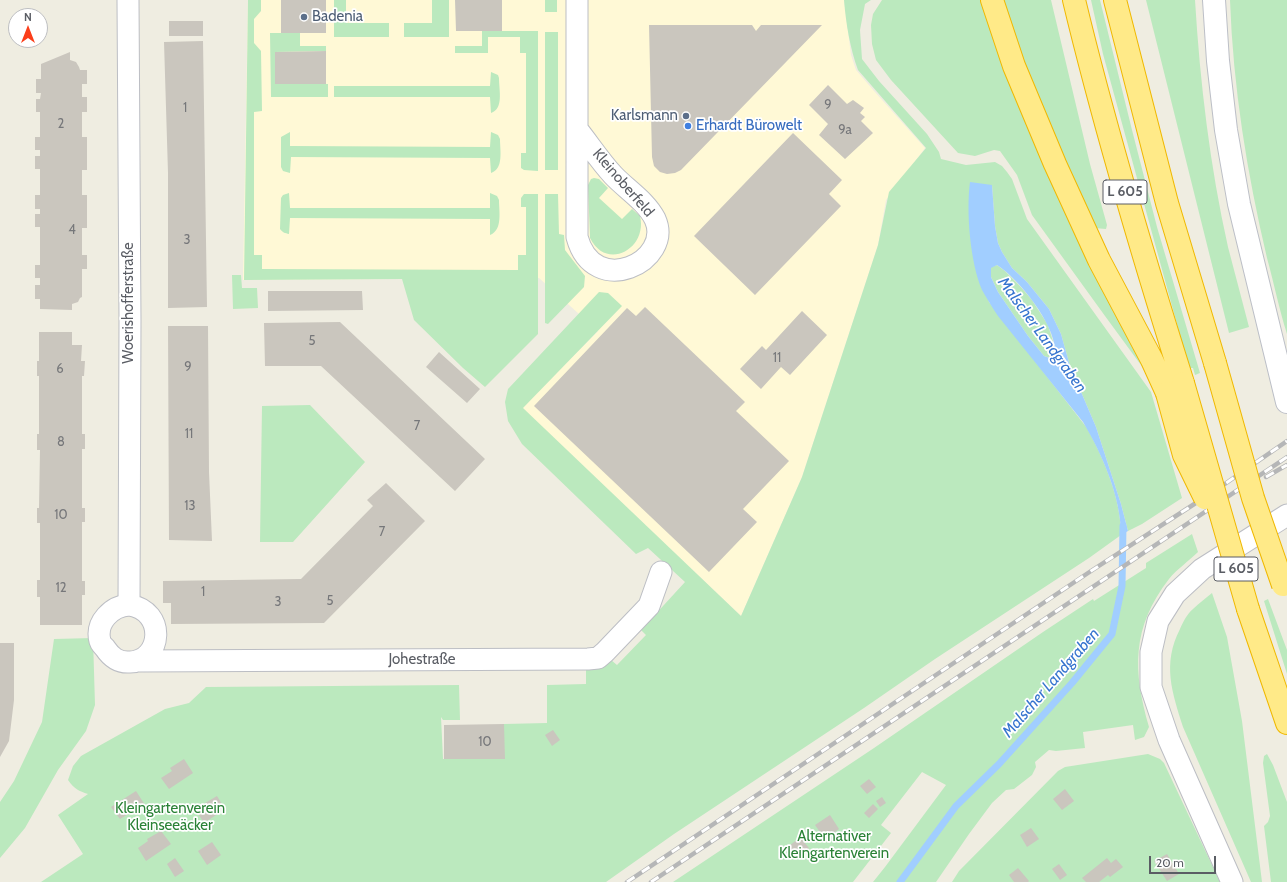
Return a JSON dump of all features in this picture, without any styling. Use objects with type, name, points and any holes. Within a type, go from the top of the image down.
[{"type":"highway","points":[[992,0],[1014,66],[1055,164],[1099,260],[1152,360],[1175,388]]},
{"type":"highway","name":"L 605","points":[[1074,0],[1118,166],[1153,289],[1175,388],[1225,529],[1248,609],[1287,723]]},
{"type":"highway","name":"L 605","points":[[1115,0],[1167,203],[1215,362],[1253,498],[1285,591]]},
{"type":"street","name":"Woerishofferstraße","points":[[128,0],[130,320],[129,606]]},
{"type":"street","name":"Kleinoberfeld","points":[[577,0],[577,237],[579,246],[590,260],[598,266],[611,270],[626,270],[643,260],[653,247],[657,238],[658,229],[655,219],[640,200],[612,174],[578,129]]},
{"type":"street","points":[[1214,0],[1218,61],[1226,130],[1239,204],[1287,402]]},
{"type":"street","points":[[1232,882],[1169,740],[1151,687],[1151,652],[1158,621],[1175,594],[1202,569],[1287,515]]},
{"type":"street","name":"Johestraße","points":[[137,661],[598,658],[649,606],[661,572]]},
{"type":"street","points":[[129,606],[142,609],[150,616],[154,622],[156,632],[155,643],[147,655],[137,661],[129,662],[119,661],[111,656],[100,642],[100,632],[101,624],[107,615],[116,608],[129,606]]},
{"type":"shaded area","points":[[248,0],[844,0],[851,55],[856,70],[925,148],[886,200],[878,245],[802,477],[741,616],[522,408],[598,331],[539,278],[243,280]]},
{"type":"green space","points":[[248,0],[261,0],[261,11],[254,19],[254,43],[261,51],[262,111],[254,112],[254,255],[262,255],[262,269],[518,270],[518,255],[526,255],[526,207],[521,207],[521,198],[524,194],[538,194],[538,334],[485,387],[463,368],[414,320],[402,279],[244,280]]},
{"type":"green space","points":[[334,0],[346,0],[346,23],[389,23],[389,37],[334,37]]},
{"type":"green space","points":[[432,0],[449,0],[449,37],[404,37],[404,23],[432,23]]},
{"type":"green space","points":[[545,0],[557,0],[557,12],[545,12]]},
{"type":"green space","name":"Kleingartenverein Kleinseeäcker","points":[[844,0],[871,0],[865,4],[860,30],[862,59],[879,81],[927,134],[939,152],[941,159],[966,165],[995,162],[1002,166],[1012,179],[1027,219],[1151,392],[1182,498],[1142,524],[1128,531],[1121,504],[1096,427],[1070,366],[1061,334],[1049,309],[1027,282],[1012,268],[998,243],[995,226],[992,185],[969,195],[971,236],[989,302],[1087,428],[1105,466],[1115,493],[1121,535],[1089,558],[674,834],[606,882],[41,882],[83,854],[58,815],[88,794],[72,786],[68,780],[73,766],[81,756],[165,709],[189,703],[206,687],[459,685],[460,720],[443,720],[441,717],[443,759],[504,759],[504,724],[547,723],[547,685],[586,684],[586,668],[611,660],[617,665],[646,635],[641,630],[685,582],[648,548],[636,554],[522,444],[508,421],[505,402],[508,389],[599,292],[608,293],[622,306],[523,408],[741,616],[802,477],[878,245],[889,192],[926,148],[858,70],[849,36]]},
{"type":"green space","points":[[882,0],[982,0],[1149,376],[1032,215],[1017,175],[1000,151],[994,150],[975,156],[958,153],[891,80],[876,60],[872,44],[871,25],[873,14]]},
{"type":"green space","points":[[1000,0],[1051,0],[1090,164],[1107,225],[1106,229],[1094,228],[1069,178]]},
{"type":"green space","points":[[1091,0],[1100,0],[1157,227],[1200,373],[1195,375],[1193,368],[1189,368],[1103,54]]},
{"type":"green space","points":[[1146,0],[1195,0],[1203,93],[1216,186],[1228,247],[1249,327],[1229,333]]},
{"type":"green space","points":[[1230,0],[1287,0],[1287,334],[1267,258],[1247,162],[1234,65]]},
{"type":"green space","points":[[482,31],[538,31],[538,171],[524,170],[521,168],[521,153],[526,153],[526,53],[520,53],[520,37],[488,37],[488,53],[455,53],[455,46],[482,46]]},
{"type":"green space","points":[[545,32],[558,32],[558,170],[545,170]]},
{"type":"green space","points":[[270,33],[300,33],[300,46],[326,46],[326,51],[275,52],[275,83],[328,84],[328,97],[271,97]]},
{"type":"green space","points":[[491,72],[498,75],[500,98],[498,108],[491,113],[490,97],[334,97],[334,86],[490,86]]},
{"type":"green space","points":[[290,132],[290,146],[490,147],[491,132],[498,135],[500,139],[500,163],[498,168],[491,173],[490,158],[291,157],[290,173],[283,171],[281,167],[281,137]]},
{"type":"green space","points":[[591,179],[599,179],[608,188],[599,198],[622,219],[632,209],[640,216],[641,228],[638,238],[632,246],[624,252],[615,254],[606,253],[597,248],[590,238],[588,185]]},
{"type":"green space","points":[[289,193],[290,208],[490,208],[490,193],[497,196],[499,200],[499,225],[494,233],[490,235],[490,219],[290,218],[289,234],[280,229],[281,198],[283,195]]},
{"type":"green space","points":[[545,194],[558,194],[559,234],[564,235],[565,250],[585,276],[584,287],[548,324],[545,323]]},
{"type":"green space","points":[[997,265],[1020,286],[1032,300],[1048,325],[1056,351],[1053,359],[1044,356],[1028,336],[998,292],[991,277],[991,267]]},
{"type":"green space","points":[[232,275],[241,275],[242,288],[257,288],[258,308],[233,309]]},
{"type":"green space","points":[[310,405],[365,462],[293,542],[260,542],[262,406]]},
{"type":"green space","name":"Alternativer Kleingartenverein","points":[[1192,534],[1198,552],[1169,579],[1157,597],[1148,615],[1142,633],[1138,668],[1140,687],[1149,727],[1144,737],[1135,740],[1133,725],[1083,732],[1085,748],[1056,751],[1049,750],[1035,762],[1036,767],[1032,775],[1014,789],[1006,790],[992,803],[936,882],[873,882],[946,785],[922,772],[881,825],[891,833],[853,882],[673,882],[874,748],[1043,632],[1093,599],[1094,601],[1146,568],[1146,563]]},
{"type":"green space","points":[[1212,593],[1227,637],[1242,721],[1262,882],[1251,882],[1183,727],[1172,690],[1170,666],[1171,654],[1182,624],[1189,613]]},
{"type":"green space","points":[[1268,599],[1287,650],[1287,674],[1264,601]]},
{"type":"green space","points":[[93,638],[95,705],[86,731],[58,770],[25,828],[0,858],[0,802],[14,781],[42,722],[54,639]]},
{"type":"green space","points":[[1148,754],[1160,759],[1164,763],[1220,882],[952,882],[959,871],[1058,771],[1065,767]]},
{"type":"green space","points":[[1267,754],[1273,765],[1287,802],[1287,882],[1271,882],[1264,826],[1268,822],[1270,816],[1263,763],[1264,756]]},
{"type":"water","points":[[970,182],[992,185],[995,226],[998,243],[1002,252],[1012,268],[1027,282],[1049,309],[1061,334],[1070,366],[1096,427],[1121,504],[1128,531],[1121,535],[1118,506],[1114,491],[1109,476],[1090,434],[1083,422],[998,316],[982,290],[974,266],[972,252],[968,207]],"holes":[[[997,265],[1025,291],[1049,327],[1055,351],[1052,359],[1044,356],[1028,336],[998,292],[991,277],[991,268]]]},
{"type":"building","name":"Badenia","points":[[281,0],[326,0],[326,33],[281,33]]},
{"type":"building","points":[[455,0],[502,0],[502,31],[456,31]]},
{"type":"building","points":[[169,21],[203,21],[203,36],[169,36]]},
{"type":"building","name":"Erhardt Bürowelt","points":[[649,25],[752,25],[756,31],[761,25],[822,25],[681,170],[675,173],[667,174],[660,172],[654,166],[652,157]]},
{"type":"building","points":[[203,41],[207,307],[168,308],[168,173],[164,42]]},
{"type":"building","points":[[326,51],[326,84],[275,84],[275,52]]},
{"type":"building","points":[[70,52],[70,60],[76,62],[80,70],[87,70],[87,84],[82,84],[82,97],[87,97],[87,112],[82,112],[82,137],[87,137],[87,170],[82,170],[82,195],[87,195],[87,228],[82,228],[82,255],[87,255],[87,269],[82,269],[82,297],[78,302],[72,304],[72,310],[40,309],[40,299],[35,299],[35,285],[40,285],[40,278],[35,278],[35,265],[40,265],[40,227],[35,227],[35,214],[40,214],[40,209],[35,209],[35,195],[40,195],[40,169],[35,169],[35,156],[40,156],[40,150],[35,150],[35,137],[40,137],[40,112],[36,112],[36,99],[40,99],[41,93],[36,93],[36,79],[41,79],[41,64]]},
{"type":"building","points":[[828,85],[847,104],[853,100],[864,108],[860,113],[865,117],[861,121],[873,133],[845,159],[819,135],[828,124],[809,105]]},
{"type":"building","points":[[793,133],[842,180],[829,194],[841,206],[755,295],[694,236]]},
{"type":"building","points":[[268,291],[362,291],[363,310],[268,311]]},
{"type":"building","points":[[645,307],[745,402],[736,411],[789,461],[743,509],[757,522],[709,572],[534,406],[627,308],[636,316]]},
{"type":"building","points":[[802,311],[827,335],[790,375],[781,367],[761,389],[740,369],[762,346],[766,350]]},
{"type":"building","points":[[340,322],[485,459],[455,491],[321,366],[265,366],[264,323]]},
{"type":"building","points":[[168,326],[208,326],[209,472],[212,541],[169,540]]},
{"type":"building","points":[[39,332],[72,332],[72,345],[82,345],[81,361],[85,361],[84,376],[82,376],[82,434],[85,434],[85,449],[82,449],[82,508],[85,508],[85,522],[82,522],[82,581],[85,581],[85,595],[82,595],[82,625],[40,625],[40,597],[37,597],[37,580],[40,580],[40,523],[37,523],[37,508],[39,508],[40,450],[37,450],[37,434],[39,434],[39,376],[37,376],[37,361],[39,361]]},
{"type":"building","points":[[439,352],[480,389],[467,403],[426,367]]},
{"type":"building","points":[[386,483],[425,521],[324,623],[171,624],[171,603],[163,603],[163,581],[301,579],[373,506],[367,500]]},
{"type":"building","points":[[0,643],[14,643],[14,700],[9,741],[0,757]]},
{"type":"building","points":[[504,724],[505,759],[444,759],[444,725]]},
{"type":"building","points":[[553,730],[560,740],[552,746],[545,735]]},
{"type":"building","points":[[184,759],[193,773],[169,789],[161,778],[172,771],[170,768]]},
{"type":"building","points":[[869,779],[876,787],[867,794],[860,786]]},
{"type":"building","points":[[1065,789],[1074,801],[1062,810],[1053,799]]},
{"type":"building","points":[[136,791],[145,805],[120,819],[111,807]]},
{"type":"building","points":[[217,796],[225,809],[204,823],[195,809]]},
{"type":"building","points":[[882,797],[886,803],[880,807],[876,801]]},
{"type":"building","points":[[873,804],[878,809],[869,818],[864,813]]},
{"type":"building","points":[[830,815],[839,829],[825,839],[815,825]]},
{"type":"building","points":[[1031,828],[1039,839],[1027,847],[1020,835]]},
{"type":"building","points":[[161,831],[171,844],[146,861],[138,848],[148,841],[147,839]]},
{"type":"building","points":[[800,837],[809,848],[798,858],[788,847]]},
{"type":"building","points":[[212,842],[221,855],[207,865],[198,851]]},
{"type":"building","points":[[1167,854],[1179,874],[1167,881],[1154,861]]},
{"type":"building","points":[[175,858],[184,871],[175,877],[167,864]]},
{"type":"building","points":[[1107,858],[1111,863],[1116,859],[1123,867],[1110,877],[1108,875],[1099,882],[1086,882],[1082,878]]},
{"type":"building","points":[[1059,864],[1067,875],[1060,880],[1052,869]]},
{"type":"building","points":[[1018,868],[1029,881],[1028,882],[1014,882],[1009,875]]},
{"type":"waterway","name":"Malscher Landgraben","points":[[900,882],[956,806],[999,764],[1072,683],[1112,634],[1122,586],[1123,526]]},
{"type":"railway","points":[[627,882],[1091,571],[1219,488],[1287,441]]},
{"type":"railway","points":[[651,882],[1287,457]]},
{"type":"railway","points":[[1266,477],[1287,465]]},
{"type":"place","name":"Badenia","points":[[304,17]]},
{"type":"place","name":"Karlsmann","points":[[686,116]]},
{"type":"place","name":"Erhardt Bürowelt","points":[[688,126]]}]
